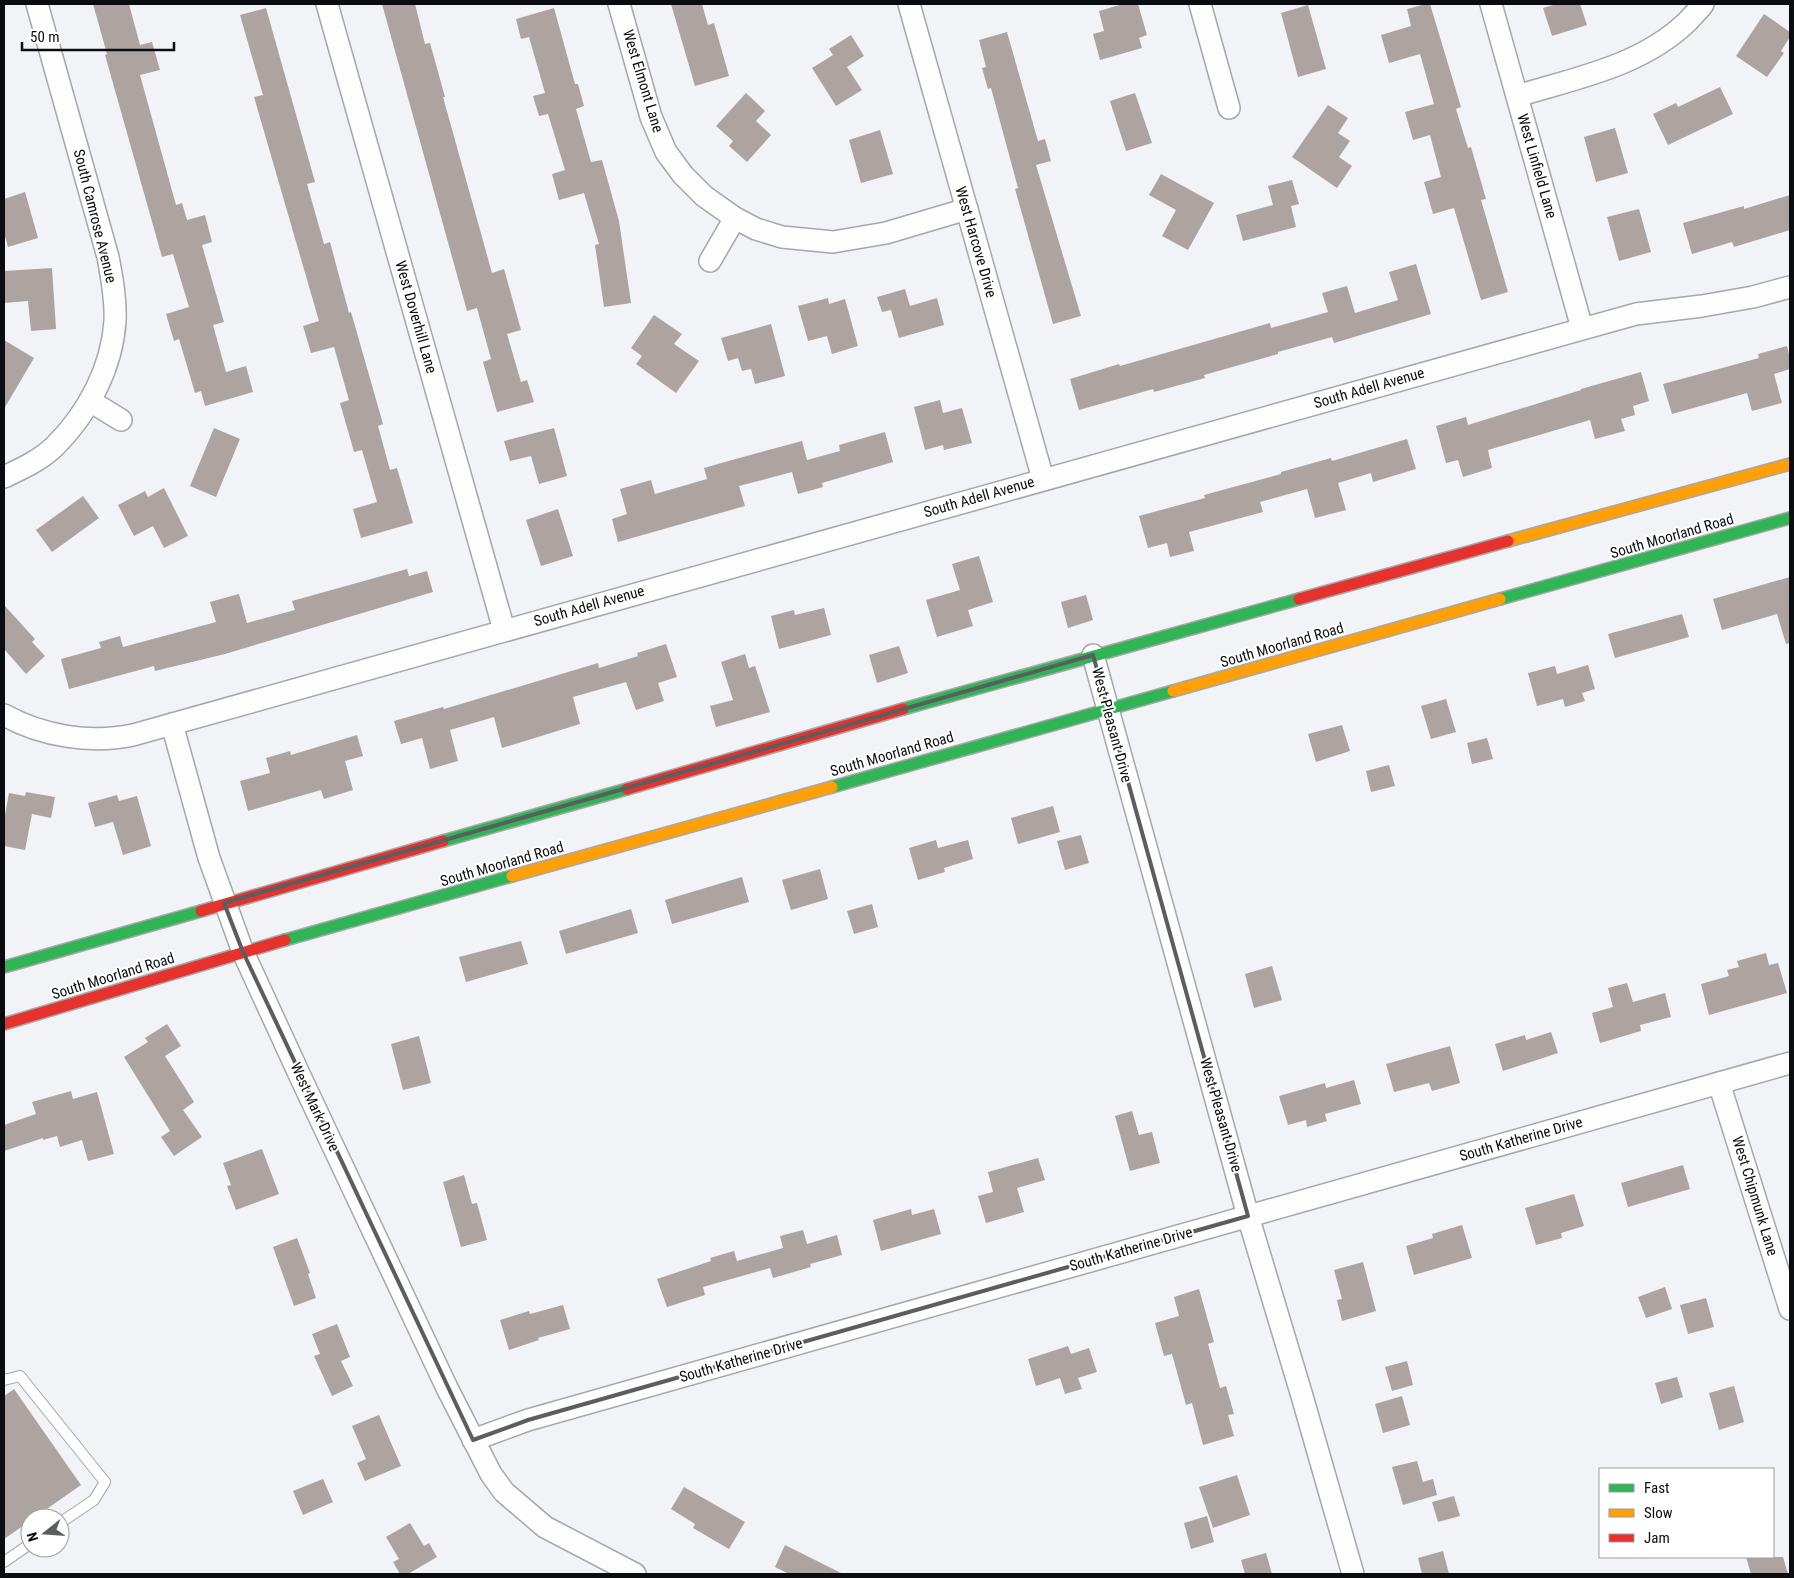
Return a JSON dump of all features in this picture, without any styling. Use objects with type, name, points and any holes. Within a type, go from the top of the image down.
[{"type":"main road","points":[[4,967],[1093,655],[1790,464]]},
{"type":"main road","name":"South Moorland Road","points":[[4,1024],[243,952],[1790,518]]},
{"type":"street","name":"South Camrose Avenue","points":[[4,478],[28,466],[54,447],[78,419],[101,380],[110,356],[115,322],[113,282],[108,257],[37,4]]},
{"type":"street","name":"West Doverhill Lane","points":[[327,4],[504,630]]},
{"type":"street","name":"West Elmont Lane","points":[[619,4],[651,117],[666,152],[683,175],[704,196],[735,218],[756,229],[782,237],[833,242],[886,233],[967,209]]},
{"type":"street","name":"West Harcove Drive","points":[[910,4],[1043,479]]},
{"type":"street","points":[[1200,4],[1230,108]]},
{"type":"street","name":"West Linfield Lane","points":[[1491,4],[1582,328]]},
{"type":"street","points":[[1517,96],[1614,66],[1639,56],[1678,30],[1704,4]]},
{"type":"street","points":[[710,261],[735,218]]},
{"type":"street","name":"South Adell Avenue","points":[[172,724],[1582,328],[1636,314],[1754,297],[1790,287]]},
{"type":"street","points":[[90,401],[121,420]]},
{"type":"street","name":"West Pleasant Drive","points":[[1093,655],[1248,1216],[1300,1387],[1353,1574]]},
{"type":"street","points":[[4,715],[47,732],[77,738],[120,738],[172,724]]},
{"type":"street","name":"West Mark Drive","points":[[172,724],[209,858],[243,952],[308,1094],[472,1440],[490,1474],[504,1492],[545,1527],[635,1574]]},
{"type":"street","name":"South Katherine Drive","points":[[472,1440],[528,1420],[1790,1063]]},
{"type":"street","name":"West Chipmunk Lane","points":[[1719,1083],[1790,1309]]},
{"type":"lane","points":[[4,1380],[20,1376],[105,1482],[94,1500],[70,1516]]},
{"type":"lane","points":[[4,1562],[20,1551]]},
{"type":"highlighted area","points":[[1093,655],[1248,1216],[528,1420],[473,1440],[243,952],[224,903]]},
{"type":"building","points":[[93,4],[129,4],[140,45],[152,42],[160,70],[140,75],[176,205],[182,203],[187,220],[205,215],[212,242],[202,245],[224,322],[213,325],[226,372],[246,366],[253,392],[205,406],[201,391],[195,393],[179,339],[174,341],[166,314],[189,307],[173,254],[162,257],[105,55],[107,54]]},
{"type":"building","points":[[382,4],[415,4],[425,44],[430,43],[445,97],[443,97],[492,273],[504,269],[521,330],[507,334],[521,382],[527,380],[534,402],[497,412],[483,362],[491,359],[477,308],[467,311]]},
{"type":"building","points":[[671,4],[702,4],[708,25],[714,23],[729,76],[695,86]]},
{"type":"building","points":[[1123,4],[1138,4],[1147,35],[1139,38],[1142,48],[1100,60],[1093,34],[1104,31],[1099,11]]},
{"type":"building","points":[[1430,4],[1461,107],[1456,109],[1468,148],[1471,147],[1486,199],[1481,200],[1508,292],[1481,300],[1454,208],[1433,214],[1424,182],[1441,177],[1430,135],[1413,140],[1405,112],[1434,104],[1420,54],[1389,63],[1381,35],[1411,26],[1407,9]]},
{"type":"building","points":[[1557,4],[1580,4],[1587,25],[1552,36],[1543,8]]},
{"type":"building","points":[[1308,5],[1326,69],[1298,77],[1281,13]]},
{"type":"building","points":[[266,8],[315,182],[307,184],[324,244],[330,242],[349,313],[351,312],[383,424],[378,426],[390,470],[397,468],[413,523],[361,538],[353,509],[377,502],[362,450],[354,452],[340,403],[349,400],[334,347],[311,353],[303,326],[319,321],[254,97],[263,95],[240,15]]},
{"type":"building","points":[[554,8],[575,84],[578,84],[584,106],[576,109],[591,162],[602,160],[619,221],[631,303],[604,307],[595,245],[599,244],[584,193],[559,200],[552,174],[565,170],[548,114],[539,116],[533,96],[545,93],[529,37],[521,39],[516,19]]},
{"type":"building","points":[[1764,14],[1790,32],[1790,37],[1781,51],[1784,53],[1767,77],[1736,56]]},
{"type":"building","points":[[1007,32],[1038,141],[1045,139],[1051,161],[1036,165],[1081,316],[1053,324],[1015,189],[1018,188],[991,88],[988,89],[982,68],[986,67],[979,40]]},
{"type":"building","points":[[851,35],[864,56],[847,67],[862,90],[836,106],[812,68],[833,55],[829,49]]},
{"type":"building","points":[[1720,87],[1733,114],[1668,145],[1653,114],[1676,103],[1678,107]]},
{"type":"building","points":[[746,93],[765,111],[756,121],[771,135],[747,162],[729,146],[733,141],[716,126]]},
{"type":"building","points":[[1135,93],[1152,143],[1126,151],[1110,101]]},
{"type":"building","points":[[1328,105],[1348,118],[1338,133],[1350,141],[1339,157],[1352,166],[1337,188],[1292,157]]},
{"type":"building","points":[[1615,128],[1628,173],[1596,182],[1584,137]]},
{"type":"building","points":[[880,130],[893,174],[861,183],[849,140]]},
{"type":"building","points":[[1161,174],[1214,203],[1188,250],[1162,236],[1176,210],[1149,195]]},
{"type":"building","points":[[1292,180],[1299,204],[1291,206],[1296,227],[1243,241],[1236,215],[1273,205],[1268,186]]},
{"type":"building","points":[[25,192],[38,238],[8,247],[4,233],[4,199]]},
{"type":"building","points":[[1790,195],[1790,230],[1734,247],[1732,242],[1692,254],[1683,223],[1744,206],[1744,209]]},
{"type":"building","points":[[1639,209],[1651,252],[1619,261],[1607,217]]},
{"type":"building","points":[[1416,264],[1431,314],[1334,343],[1332,337],[1204,375],[1205,378],[1154,392],[1153,389],[1079,410],[1070,379],[1270,323],[1271,328],[1328,312],[1322,293],[1347,286],[1355,313],[1398,300],[1389,272]]},
{"type":"building","points":[[52,268],[56,329],[31,331],[28,301],[4,303],[4,271]]},
{"type":"building","points":[[905,289],[910,306],[937,298],[944,325],[899,338],[891,310],[882,312],[877,297]]},
{"type":"building","points":[[828,298],[829,304],[845,299],[858,346],[832,354],[827,336],[808,341],[798,306]]},
{"type":"building","points":[[654,315],[682,334],[674,344],[699,361],[676,393],[636,364],[642,356],[631,348]]},
{"type":"building","points":[[771,324],[785,376],[755,384],[751,369],[742,371],[738,358],[728,361],[721,338]]},
{"type":"building","points":[[4,340],[34,358],[4,409]]},
{"type":"building","points":[[1787,346],[1790,369],[1774,374],[1782,403],[1752,411],[1747,393],[1672,414],[1663,384],[1759,358],[1758,354]]},
{"type":"building","points":[[1641,372],[1649,401],[1633,406],[1635,415],[1621,419],[1625,431],[1595,439],[1590,420],[1488,450],[1492,468],[1463,477],[1458,460],[1446,463],[1436,426],[1466,417],[1468,425]]},
{"type":"building","points":[[940,400],[943,413],[962,408],[972,443],[944,450],[943,445],[925,450],[914,407]]},
{"type":"building","points":[[214,428],[240,439],[216,497],[190,486]]},
{"type":"building","points":[[554,428],[567,476],[539,484],[531,456],[510,461],[504,441]]},
{"type":"building","points":[[885,432],[893,462],[822,483],[823,487],[798,494],[792,472],[739,486],[745,506],[618,542],[612,519],[627,514],[620,489],[651,480],[655,494],[707,479],[704,468],[802,441],[807,460],[840,451],[839,445]]},
{"type":"building","points":[[1407,439],[1416,469],[1373,482],[1371,473],[1338,483],[1346,510],[1315,518],[1307,489],[1260,502],[1263,512],[1189,532],[1194,551],[1170,557],[1167,543],[1148,548],[1139,516],[1205,498],[1204,495],[1281,474],[1281,472],[1331,458],[1332,461]]},
{"type":"building","points":[[164,488],[188,536],[164,548],[153,526],[134,536],[118,505],[145,491],[148,497]]},
{"type":"building","points":[[83,496],[99,518],[52,552],[36,530]]},
{"type":"building","points":[[558,509],[573,556],[541,566],[526,520]]},
{"type":"building","points":[[979,556],[993,602],[968,610],[973,626],[937,637],[926,600],[960,590],[952,564]]},
{"type":"building","points":[[407,569],[409,576],[427,571],[433,592],[225,654],[155,671],[154,666],[69,689],[61,659],[101,648],[99,642],[120,636],[123,647],[216,622],[210,602],[239,594],[247,623],[295,610],[292,601]]},
{"type":"building","points":[[1790,577],[1790,643],[1786,644],[1777,614],[1722,630],[1713,599]]},
{"type":"building","points":[[1086,595],[1093,620],[1068,628],[1061,602]]},
{"type":"building","points":[[4,605],[35,639],[32,642],[45,656],[26,674],[4,649]]},
{"type":"building","points":[[824,608],[831,635],[779,649],[771,616],[794,610],[795,615]]},
{"type":"building","points":[[1682,614],[1689,637],[1615,658],[1608,634]]},
{"type":"building","points":[[666,644],[677,677],[658,683],[664,701],[636,710],[626,682],[573,697],[580,724],[502,748],[494,717],[450,730],[458,761],[430,769],[422,738],[401,744],[394,721],[443,707],[444,709],[598,663],[599,668],[638,656],[637,653]]},
{"type":"building","points":[[899,646],[908,673],[877,683],[869,655]]},
{"type":"building","points":[[745,654],[749,668],[755,666],[770,712],[716,727],[710,706],[733,700],[721,662]]},
{"type":"building","points":[[1588,665],[1595,689],[1582,693],[1585,701],[1565,707],[1563,699],[1537,706],[1528,673],[1555,666],[1557,674]]},
{"type":"building","points":[[1446,699],[1456,732],[1431,739],[1421,706]]},
{"type":"building","points":[[1342,725],[1350,751],[1316,762],[1308,734]]},
{"type":"building","points":[[357,735],[363,756],[345,761],[353,790],[324,799],[321,790],[248,811],[240,781],[270,773],[266,758],[290,751],[291,755]]},
{"type":"building","points":[[1487,738],[1493,759],[1472,764],[1467,743]]},
{"type":"building","points":[[1389,765],[1395,786],[1371,792],[1366,771]]},
{"type":"building","points":[[26,792],[55,797],[51,818],[32,814],[25,850],[4,846],[4,820],[9,793],[25,796]]},
{"type":"building","points":[[117,795],[119,801],[137,796],[151,846],[123,855],[113,822],[95,827],[88,803]]},
{"type":"building","points":[[1053,806],[1060,832],[1018,844],[1011,818]]},
{"type":"building","points":[[1081,835],[1089,863],[1065,870],[1057,841]]},
{"type":"building","points":[[936,840],[938,848],[968,840],[973,859],[944,868],[945,872],[918,880],[909,848]]},
{"type":"building","points":[[820,869],[828,899],[791,910],[782,880]]},
{"type":"building","points":[[742,877],[749,902],[672,924],[665,900]]},
{"type":"building","points":[[872,904],[878,927],[854,934],[847,911]]},
{"type":"building","points":[[631,909],[638,933],[566,954],[559,931]]},
{"type":"building","points":[[521,941],[528,964],[466,982],[459,957]]},
{"type":"building","points":[[1766,953],[1769,965],[1778,963],[1787,993],[1709,1015],[1701,984],[1729,976],[1727,970],[1739,967],[1737,961]]},
{"type":"building","points":[[1272,966],[1282,1000],[1254,1008],[1245,974]]},
{"type":"building","points":[[1627,983],[1633,1002],[1665,993],[1671,1017],[1640,1025],[1641,1031],[1600,1043],[1592,1013],[1613,1007],[1608,988]]},
{"type":"building","points":[[167,1024],[181,1046],[165,1056],[194,1102],[183,1110],[202,1137],[174,1156],[161,1137],[170,1131],[124,1057],[148,1042],[145,1038]]},
{"type":"building","points":[[1551,1032],[1558,1053],[1503,1071],[1495,1044],[1525,1035],[1526,1040]]},
{"type":"building","points":[[419,1036],[431,1083],[403,1090],[391,1044]]},
{"type":"building","points":[[1450,1046],[1460,1083],[1432,1091],[1429,1083],[1394,1092],[1386,1064]]},
{"type":"building","points":[[1354,1080],[1361,1104],[1325,1114],[1327,1121],[1307,1127],[1306,1120],[1288,1125],[1279,1096],[1325,1083],[1326,1088]]},
{"type":"building","points":[[71,1091],[73,1099],[97,1092],[114,1154],[88,1161],[82,1140],[60,1147],[57,1136],[43,1140],[43,1138],[4,1151],[4,1125],[36,1114],[32,1102]]},
{"type":"building","points":[[1132,1111],[1139,1135],[1152,1132],[1160,1163],[1130,1171],[1115,1116]]},
{"type":"building","points":[[262,1149],[279,1194],[236,1210],[227,1186],[231,1185],[223,1163]]},
{"type":"building","points":[[1038,1158],[1045,1180],[1017,1188],[1024,1212],[986,1223],[978,1196],[993,1192],[988,1172]]},
{"type":"building","points":[[1683,1165],[1690,1189],[1628,1207],[1621,1183]]},
{"type":"building","points":[[464,1175],[472,1204],[477,1203],[487,1240],[461,1247],[443,1182]]},
{"type":"building","points":[[1574,1194],[1584,1226],[1561,1233],[1562,1238],[1536,1245],[1525,1208]]},
{"type":"building","points":[[911,1209],[912,1215],[934,1209],[941,1234],[881,1251],[873,1220]]},
{"type":"building","points":[[1462,1225],[1472,1258],[1414,1275],[1406,1246],[1433,1238],[1432,1234]]},
{"type":"building","points":[[803,1230],[807,1244],[837,1235],[842,1255],[810,1264],[811,1267],[773,1278],[770,1268],[703,1287],[705,1295],[667,1307],[657,1279],[711,1261],[710,1258],[734,1251],[737,1261],[783,1248],[780,1236]]},
{"type":"building","points":[[297,1238],[310,1273],[308,1274],[316,1298],[294,1306],[273,1247]]},
{"type":"building","points":[[1363,1262],[1376,1311],[1342,1321],[1337,1300],[1342,1299],[1334,1270]]},
{"type":"building","points":[[1665,1287],[1672,1309],[1646,1318],[1638,1297]]},
{"type":"building","points":[[1199,1289],[1214,1342],[1208,1344],[1220,1388],[1226,1386],[1234,1414],[1228,1415],[1234,1436],[1203,1445],[1192,1403],[1186,1405],[1172,1354],[1164,1356],[1155,1323],[1179,1316],[1174,1297]]},
{"type":"building","points":[[1706,1298],[1714,1327],[1688,1334],[1680,1305]]},
{"type":"building","points":[[563,1305],[570,1329],[538,1338],[539,1340],[509,1350],[500,1320],[529,1311],[530,1314]]},
{"type":"building","points":[[337,1324],[350,1357],[341,1361],[353,1386],[332,1396],[314,1356],[320,1354],[312,1334]]},
{"type":"building","points":[[1068,1346],[1071,1354],[1089,1348],[1097,1372],[1078,1378],[1082,1389],[1065,1394],[1060,1378],[1036,1386],[1028,1359]]},
{"type":"building","points":[[1407,1361],[1413,1385],[1392,1391],[1385,1367]]},
{"type":"building","points":[[1677,1377],[1683,1397],[1661,1404],[1655,1383]]},
{"type":"building","points":[[1734,1386],[1744,1422],[1719,1430],[1709,1393]]},
{"type":"building","points":[[14,1389],[81,1485],[48,1508],[20,1508],[20,1528],[4,1539],[4,1396]]},
{"type":"building","points":[[1402,1396],[1410,1425],[1383,1433],[1375,1404]]},
{"type":"building","points":[[379,1415],[401,1466],[365,1481],[357,1463],[366,1459],[352,1426]]},
{"type":"building","points":[[1417,1461],[1423,1482],[1433,1479],[1437,1495],[1403,1505],[1392,1467]]},
{"type":"building","points":[[1237,1475],[1250,1515],[1213,1528],[1199,1487]]},
{"type":"building","points":[[323,1479],[333,1502],[303,1515],[293,1491]]},
{"type":"building","points":[[684,1487],[745,1522],[729,1549],[693,1528],[695,1524],[671,1509]]},
{"type":"building","points":[[1454,1496],[1460,1516],[1438,1522],[1432,1502]]},
{"type":"building","points":[[1207,1516],[1214,1542],[1191,1549],[1184,1523]]},
{"type":"building","points":[[410,1523],[424,1546],[429,1543],[437,1557],[408,1574],[400,1574],[393,1562],[399,1559],[386,1537]]},
{"type":"building","points":[[785,1545],[843,1574],[789,1574],[775,1567]]},
{"type":"building","points":[[1443,1551],[1449,1574],[1422,1574],[1418,1558]]},
{"type":"building","points":[[1266,1553],[1272,1574],[1245,1574],[1241,1560]]},
{"type":"building","points":[[1783,1557],[1788,1574],[1751,1574],[1746,1558]]},
{"type":"traffic: fast","points":[[1500,599],[1790,518]]},
{"type":"traffic: fast","points":[[903,709],[1299,599]]},
{"type":"traffic: fast","points":[[832,787],[1173,691]]},
{"type":"traffic: fast","points":[[443,841],[627,789]]},
{"type":"traffic: fast","points":[[285,940],[512,876]]},
{"type":"traffic: fast","points":[[4,967],[201,911]]},
{"type":"traffic: slow","points":[[1508,541],[1790,464]]},
{"type":"traffic: slow","points":[[1173,691],[1500,599]]},
{"type":"traffic: slow","points":[[512,876],[832,787]]},
{"type":"traffic: jam","points":[[1299,599],[1508,541]]},
{"type":"traffic: jam","points":[[627,789],[903,709]]},
{"type":"traffic: jam","points":[[201,911],[443,841]]},
{"type":"traffic: jam","points":[[4,1024],[285,940]]}]
